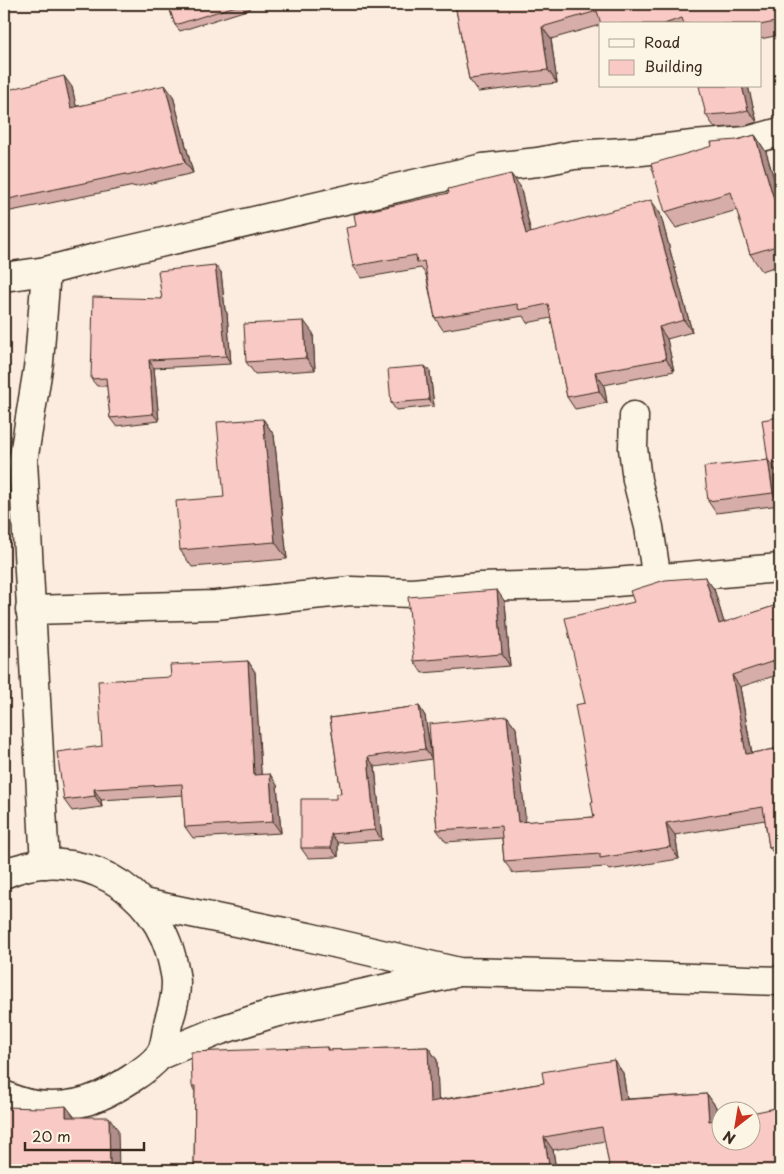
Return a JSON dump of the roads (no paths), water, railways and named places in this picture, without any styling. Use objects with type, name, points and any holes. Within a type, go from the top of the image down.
[{"type":"street","points":[[4,276],[46,271],[483,168],[538,162],[574,155],[747,141],[780,132]]},
{"type":"street","points":[[45,864],[30,610],[14,462],[39,362],[46,271]]},
{"type":"street","points":[[634,416],[633,448],[637,480],[649,526],[657,580]]},
{"type":"street","points":[[30,610],[216,605],[351,591],[412,593],[480,587],[592,584],[657,580],[780,568]]},
{"type":"street","points":[[4,874],[18,868],[45,864],[72,864],[98,872],[122,885],[143,903],[159,925],[170,950],[176,982],[174,1004],[160,1055]]},
{"type":"street","points":[[143,903],[308,937],[458,972],[780,981]]},
{"type":"street","points":[[4,1095],[35,1105],[62,1106],[89,1101],[114,1090],[160,1055],[218,1031],[274,1013],[458,972]]}]
